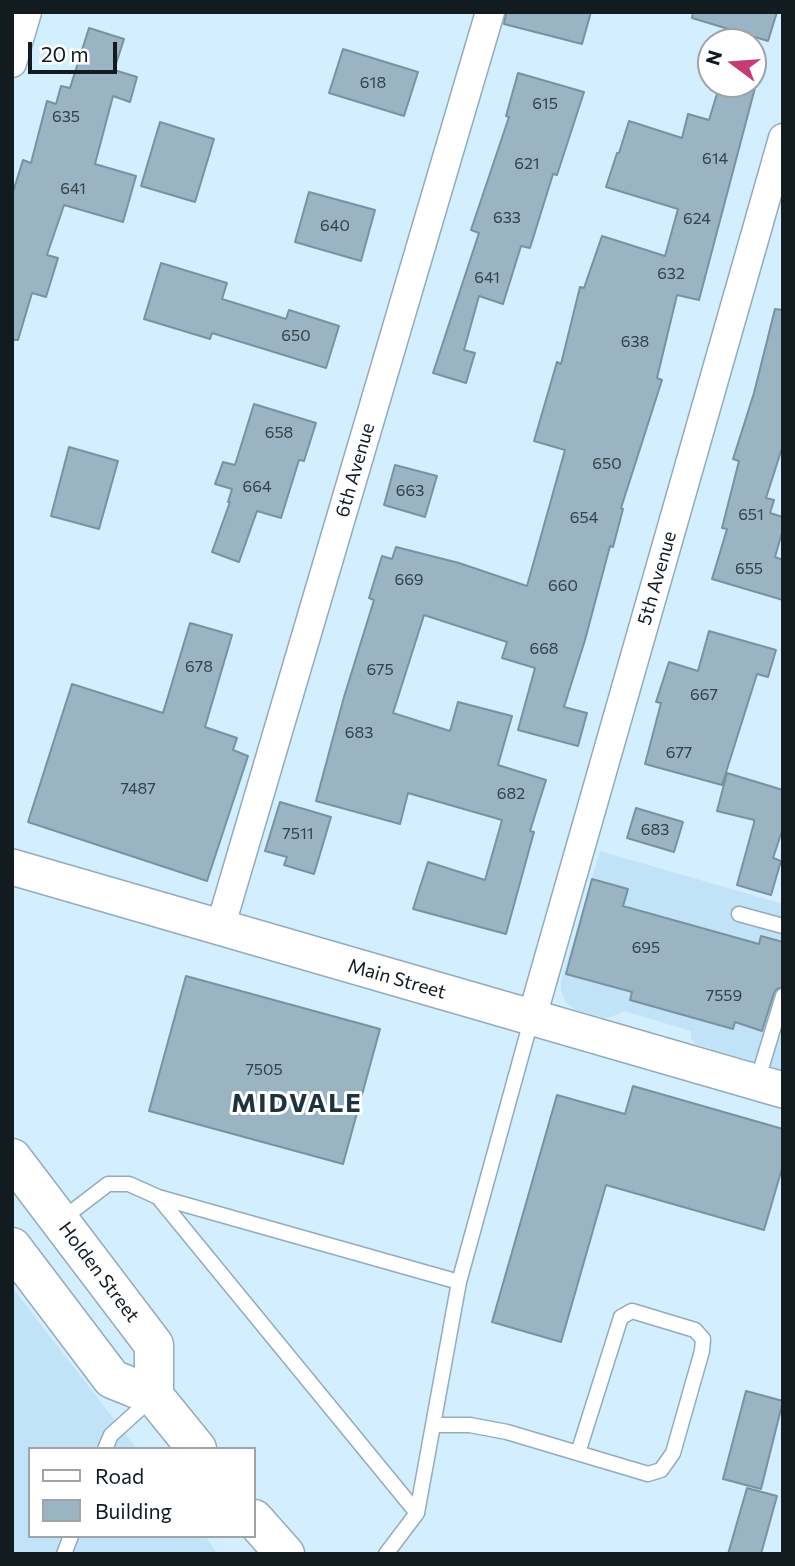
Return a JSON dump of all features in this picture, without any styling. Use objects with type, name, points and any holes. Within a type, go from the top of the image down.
[{"type":"main road","name":"Holden Street","points":[[12,1158],[154,1345],[154,1396]]},
{"type":"main road","points":[[12,1247],[112,1379],[154,1396],[195,1447]]},
{"type":"main road","points":[[256,1521],[285,1554]]},
{"type":"street","points":[[12,62],[27,12]]},
{"type":"street","name":"6th Avenue","points":[[220,928],[490,12]]},
{"type":"street","name":"5th Avenue","points":[[532,1017],[783,138]]},
{"type":"street","name":"Main Street","points":[[12,867],[770,1086]]},
{"type":"lane","points":[[739,914],[783,926]]},
{"type":"lane","points":[[770,1086],[783,996]]},
{"type":"lane","points":[[386,1554],[417,1513],[459,1282],[532,1017]]},
{"type":"lane","points":[[60,1221],[108,1184],[129,1184],[158,1197],[459,1282]]},
{"type":"lane","points":[[158,1197],[417,1513]]},
{"type":"lane","points":[[433,1425],[470,1425],[507,1432],[648,1474],[661,1470],[673,1453],[702,1351],[703,1339],[695,1330],[632,1311],[621,1317],[578,1453]]},
{"type":"lane","points":[[106,1447],[111,1435],[154,1396]]},
{"type":"shaded area","points":[[600,851],[783,904],[783,1070],[695,1044],[691,1031],[624,1011],[605,1018],[576,1010],[566,1003],[561,981]]},
{"type":"shaded area","points":[[12,1287],[135,1447],[28,1447],[28,1538],[206,1538],[218,1554],[12,1554]]},
{"type":"building","points":[[506,12],[591,12],[582,44],[504,24]]},
{"type":"building","points":[[693,12],[777,12],[768,41],[767,28],[725,28],[692,18]]},
{"type":"building","points":[[89,28],[124,39],[114,70],[137,77],[130,102],[113,96],[95,164],[136,176],[123,222],[64,205],[47,255],[58,258],[46,297],[32,293],[18,340],[12,340],[12,195],[23,160],[31,163],[47,101],[56,104],[61,86],[70,88]]},
{"type":"building","points":[[343,49],[418,72],[404,116],[329,93]]},
{"type":"building","points":[[518,73],[584,92],[557,175],[553,174],[530,248],[521,246],[503,304],[479,296],[464,350],[475,353],[466,383],[433,373],[479,233],[471,230],[509,117],[506,116]]},
{"type":"building","points":[[716,98],[752,98],[699,300],[677,295],[657,378],[662,380],[621,508],[623,509],[613,547],[610,546],[564,707],[587,713],[578,746],[518,730],[535,668],[502,658],[507,642],[424,615],[393,713],[450,731],[458,702],[512,716],[498,765],[546,780],[530,831],[534,832],[506,934],[413,909],[428,862],[485,880],[502,820],[408,793],[400,824],[316,801],[374,600],[369,598],[382,556],[392,559],[396,547],[459,563],[527,586],[565,450],[534,441],[557,362],[561,364],[580,287],[584,288],[602,236],[665,256],[678,209],[606,187],[629,121],[682,138],[688,114],[709,120]]},
{"type":"building","points":[[160,122],[214,139],[195,202],[141,186]]},
{"type":"building","points":[[309,192],[375,210],[361,261],[295,242]]},
{"type":"building","points":[[161,263],[227,283],[222,299],[286,319],[289,310],[339,326],[326,368],[212,333],[210,339],[144,319]]},
{"type":"building","points":[[775,309],[783,310],[783,445],[766,498],[774,500],[770,513],[783,517],[783,529],[775,557],[783,560],[783,600],[712,579],[727,529],[722,528],[739,461],[733,459],[754,393]]},
{"type":"building","points":[[254,404],[316,423],[304,461],[299,460],[281,518],[257,511],[239,562],[212,552],[232,489],[215,484],[223,462],[235,465]]},
{"type":"building","points":[[69,447],[118,461],[99,529],[51,516]]},
{"type":"building","points":[[395,465],[437,476],[425,517],[384,505]]},
{"type":"building","points":[[190,623],[232,635],[205,727],[237,738],[233,750],[248,756],[207,881],[28,822],[72,684],[163,713]]},
{"type":"building","points":[[709,631],[776,650],[768,677],[757,674],[722,785],[645,764],[661,703],[656,702],[669,662],[698,671]]},
{"type":"building","points":[[727,773],[783,790],[783,828],[773,858],[781,861],[771,895],[737,885],[754,820],[717,811]]},
{"type":"building","points":[[280,802],[331,817],[314,874],[284,865],[287,857],[265,851]]},
{"type":"building","points":[[636,808],[683,822],[674,852],[627,838]]},
{"type":"building","points":[[592,879],[628,889],[623,906],[759,944],[761,936],[783,942],[783,987],[774,993],[762,1031],[735,1022],[733,1029],[630,1000],[632,992],[566,974]]},
{"type":"building","points":[[186,976],[380,1029],[343,1164],[149,1111]]},
{"type":"building","points":[[633,1086],[783,1129],[783,1165],[764,1230],[606,1185],[561,1342],[492,1322],[557,1095],[625,1114]]},
{"type":"building","points":[[746,1391],[783,1401],[761,1489],[723,1479]]},
{"type":"building","points":[[747,1488],[777,1496],[761,1554],[728,1554]]},
{"type":"district","name":"MIDVALE","points":[[297,1103]]}]
